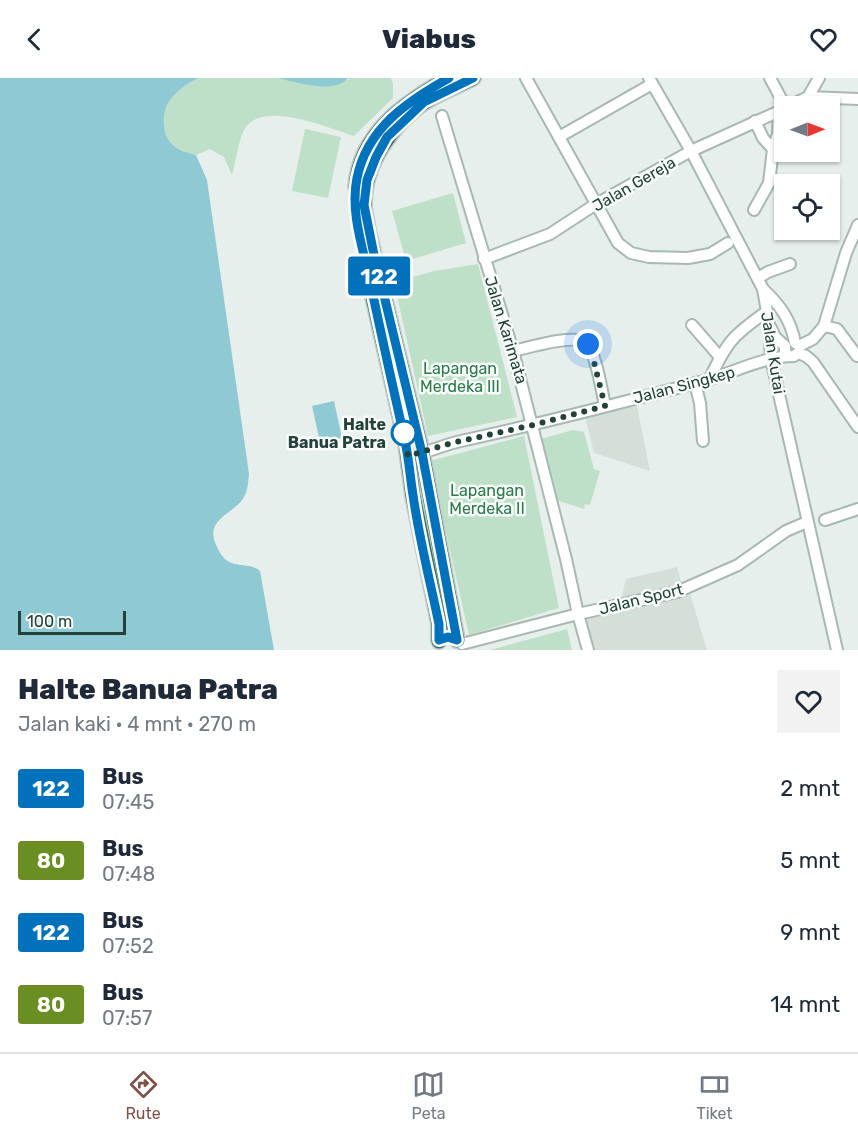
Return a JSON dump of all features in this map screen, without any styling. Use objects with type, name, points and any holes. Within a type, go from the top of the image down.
[{"type":"highway","points":[[449,78],[400,108],[378,131],[365,153],[357,178],[355,205],[359,232],[461,645]]},
{"type":"highway","points":[[436,645],[439,624],[413,496],[415,455],[364,205],[367,180],[387,137],[424,102],[473,78]]},
{"type":"highway","points":[[436,645],[448,637],[461,645]]},
{"type":"street","points":[[526,78],[618,243],[631,254],[688,258],[710,254],[728,243]]},
{"type":"street","points":[[770,78],[778,96]]},
{"type":"street","points":[[809,96],[819,78]]},
{"type":"street","points":[[559,137],[650,81]]},
{"type":"street","name":"Jalan Kutai","points":[[650,81],[691,151],[764,289],[771,359],[837,650]]},
{"type":"street","points":[[840,98],[858,99]]},
{"type":"street","name":"Jalan Gereja","points":[[484,259],[550,234],[596,204],[691,151],[774,113]]},
{"type":"street","name":"Jalan Karimata","points":[[442,116],[513,351],[588,650]]},
{"type":"street","points":[[755,122],[763,138],[773,149]]},
{"type":"street","points":[[754,210],[769,183],[774,146]]},
{"type":"street","points":[[797,349],[819,333],[824,326],[846,253],[858,225]]},
{"type":"street","points":[[759,278],[790,264]]},
{"type":"street","points":[[764,289],[779,304],[792,326],[797,349]]},
{"type":"street","points":[[709,380],[719,356],[730,340],[766,312]]},
{"type":"street","points":[[769,323],[776,337],[797,349],[813,362],[858,427]]},
{"type":"street","points":[[692,325],[719,356]]},
{"type":"street","points":[[824,326],[837,329],[857,356]]},
{"type":"street","points":[[842,335],[854,335]]},
{"type":"street","points":[[513,351],[579,339],[588,344],[605,406]]},
{"type":"street","name":"Jalan Singkep","points":[[415,455],[452,443],[533,425],[709,380],[797,349]]},
{"type":"street","points":[[695,383],[700,403],[703,441]]},
{"type":"street","points":[[825,520],[858,510]]},
{"type":"street","name":"Jalan Sport","points":[[461,645],[578,614],[677,592],[738,566],[786,531],[807,522]]},
{"type":"shaded area","points":[[637,406],[650,471],[594,453],[585,417]]},
{"type":"shaded area","points":[[677,567],[682,585],[621,599],[626,579]]},
{"type":"shaded area","points":[[690,594],[707,650],[592,650],[584,619]]},
{"type":"green space","points":[[198,78],[277,78],[301,82],[348,80],[348,78],[391,78],[393,98],[354,136],[296,118],[265,116],[253,121],[242,135],[232,175],[224,157],[210,149],[196,155],[182,151],[172,144],[166,134],[164,117],[169,102],[178,91]]},
{"type":"green space","points":[[305,129],[341,137],[328,198],[292,191]]},
{"type":"green space","points":[[453,193],[466,243],[406,261],[392,211]]},
{"type":"green space","name":"Lapangan Merdeka III","points":[[478,264],[517,417],[428,436],[394,282],[434,271]]},
{"type":"green space","points":[[573,430],[584,432],[594,469],[600,471],[590,505],[585,504],[584,509],[556,500],[541,439]]},
{"type":"green space","name":"Lapangan Merdeka II","points":[[524,436],[559,608],[469,635],[430,461]]},
{"type":"green space","points":[[567,629],[572,650],[490,650]]},
{"type":"water","points":[[0,78],[198,78],[178,91],[169,102],[164,125],[167,137],[174,146],[196,155],[207,180],[249,474],[244,497],[217,522],[213,536],[220,553],[227,561],[260,571],[274,650],[0,650]]},
{"type":"water","points":[[277,78],[348,78],[342,83],[325,87]]},
{"type":"water","points":[[334,401],[342,438],[320,442],[312,406]]},
{"type":"bus line","name":"122","points":[[449,78],[400,108],[378,131],[365,153],[357,178],[355,205],[378,327],[406,443],[413,496],[439,624],[439,640],[448,637],[457,640],[422,453],[390,326],[364,205],[367,180],[387,137],[424,102],[473,78]]},
{"type":"place","name":"Halte Banua Patra","points":[[404,433]]},
{"type":"route","points":[[404,433],[408,456],[605,406],[588,344]]}]
